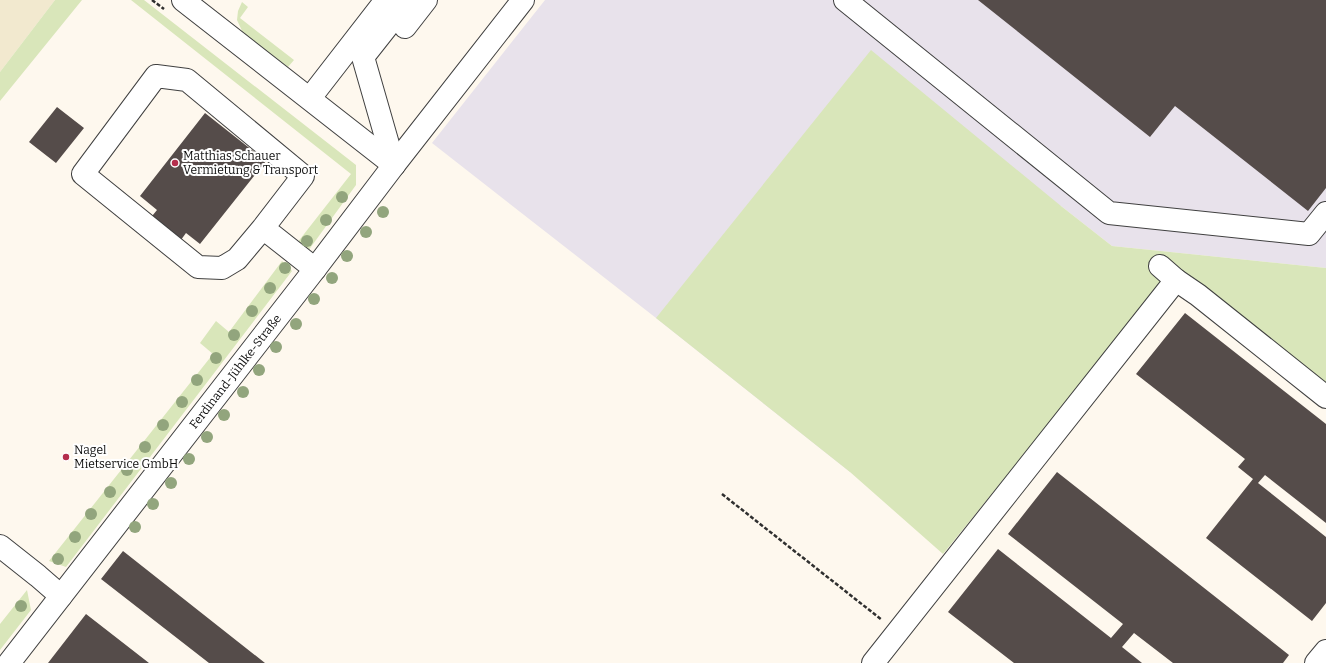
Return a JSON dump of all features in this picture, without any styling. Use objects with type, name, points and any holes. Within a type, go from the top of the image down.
[{"type":"street","points":[[310,98],[386,0]]},
{"type":"street","points":[[394,165],[366,66],[408,0]]},
{"type":"street","points":[[366,66],[426,0]]},
{"type":"street","name":"Ferdinand-Jühlke-Straße","points":[[9,663],[394,165],[524,0]]},
{"type":"street","points":[[845,0],[1109,213],[1309,234],[1326,213]]},
{"type":"street","points":[[174,5],[310,98],[394,165]]},
{"type":"street","points":[[156,76],[187,80],[302,176],[264,228],[237,259],[222,268],[198,267],[83,174],[156,76]]},
{"type":"street","points":[[264,228],[315,269]]},
{"type":"street","points":[[1160,266],[1326,397]]},
{"type":"street","points":[[873,663],[1176,280]]},
{"type":"street","points":[[0,546],[61,596]]},
{"type":"street","points":[[1316,663],[1326,650]]},
{"type":"path","points":[[152,0],[174,5]]},
{"type":"path","points":[[722,494],[898,632]]},
{"type":"shaded area","points":[[0,0],[55,0],[0,72]]},
{"type":"shaded area","points":[[545,0],[1326,0],[1326,268],[1112,246],[1061,206],[850,472],[432,143]]},
{"type":"green space","points":[[55,0],[82,0],[0,101],[0,72]]},
{"type":"green space","points":[[131,0],[144,0],[356,165],[356,185],[308,251],[297,243],[351,174]]},
{"type":"green space","points":[[242,2],[248,7],[240,18],[294,60],[288,67],[243,33],[237,20],[238,11]]},
{"type":"green space","points":[[871,50],[1112,246],[1326,268],[1326,398],[1176,280],[1157,290],[943,554],[850,472],[656,318]]},
{"type":"green space","points":[[282,261],[292,271],[66,567],[49,561],[213,354],[200,343],[216,321],[229,332]]},
{"type":"green space","points":[[27,590],[31,610],[0,650],[0,624]]},
{"type":"building","points":[[978,0],[1326,0],[1326,188],[1308,211],[1175,106],[1150,137]]},
{"type":"building","points":[[57,107],[84,128],[56,163],[29,142]]},
{"type":"building","points":[[205,113],[266,161],[200,244],[186,233],[178,244],[148,221],[157,210],[140,196]]},
{"type":"building","points":[[1185,313],[1326,424],[1326,523],[1265,475],[1258,483],[1326,537],[1326,603],[1312,621],[1206,538],[1253,479],[1238,467],[1245,459],[1136,374]]},
{"type":"building","points":[[1057,472],[1289,655],[1283,663],[1173,663],[1134,633],[1122,647],[1142,663],[1014,663],[948,612],[998,549],[1111,638],[1123,624],[1008,534]]},
{"type":"building","points":[[123,551],[265,663],[209,663],[101,579]]},
{"type":"building","points":[[86,614],[149,663],[48,663]]},
{"type":"place","name":"Matthias Schauer Vermietung & Transport","points":[[175,163]]},
{"type":"place","name":"Nagel Mietservice GmbH","points":[[66,457]]}]
